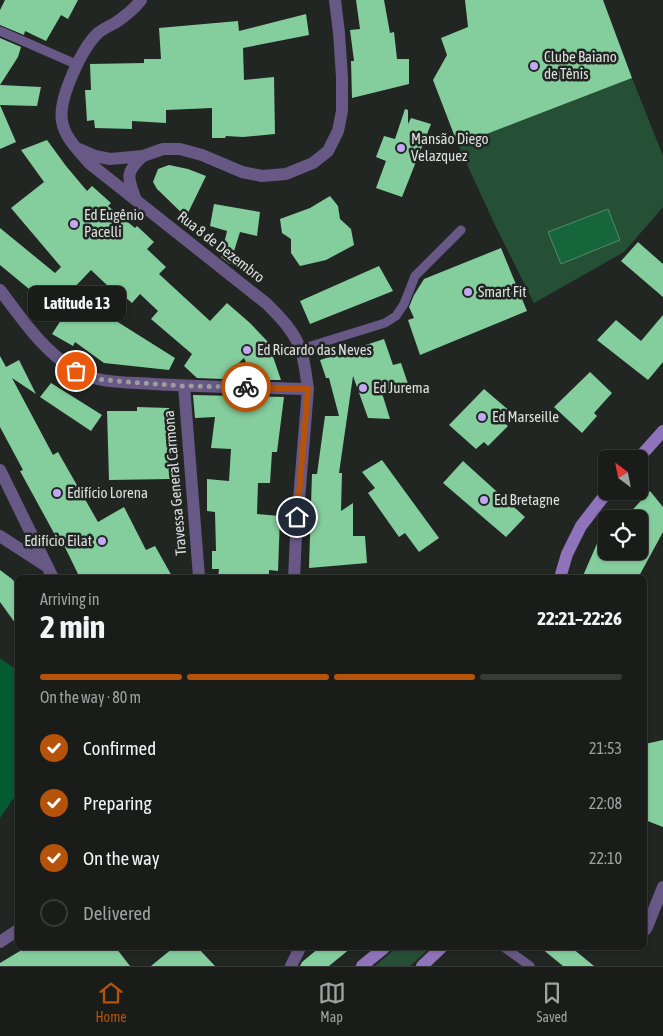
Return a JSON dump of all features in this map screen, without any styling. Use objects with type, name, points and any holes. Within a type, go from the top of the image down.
[{"type":"main road","points":[[646,450],[663,431]]},
{"type":"main road","points":[[561,575],[567,554],[581,526],[601,500]]},
{"type":"main road","points":[[362,966],[382,950]]},
{"type":"main road","points":[[422,966],[439,950]]},
{"type":"street","name":"Rua 8 de Dezembro","points":[[141,0],[136,7],[100,31],[90,42],[66,89],[62,108],[62,121],[66,134],[89,163],[267,304],[283,320],[301,349],[308,389],[294,575]]},
{"type":"street","points":[[76,147],[95,156],[110,159],[143,156],[163,149],[180,149],[202,155],[242,172],[262,176],[286,174],[313,163],[328,151],[338,131],[342,111],[340,33],[335,0]]},
{"type":"street","points":[[136,201],[130,184],[129,174],[132,166],[143,156]]},
{"type":"street","points":[[0,290],[56,357],[76,371],[97,379],[184,386],[308,389]]},
{"type":"street","name":"Travessa General Carmona","points":[[184,386],[199,575]]},
{"type":"street","points":[[0,470],[52,575]]},
{"type":"street","points":[[0,536],[47,566]]},
{"type":"street","points":[[647,927],[663,887]]},
{"type":"street","points":[[0,942],[15,932]]},
{"type":"street","points":[[291,966],[299,950]]},
{"type":"lane","points":[[0,31],[78,65]]},
{"type":"lane","points":[[301,349],[385,323],[396,316],[404,304],[415,276],[462,230]]},
{"type":"lane","points":[[508,950],[530,966]]},
{"type":"shaded area","points":[[632,78],[663,156],[663,207],[624,252],[534,303],[458,145]]},
{"type":"shaded area","points":[[608,209],[620,240],[561,264],[548,232]]},
{"type":"shaded area","points":[[0,658],[15,671],[15,796],[0,818]]},
{"type":"shaded area","points":[[394,950],[428,950],[410,966],[375,966]]},
{"type":"building","points":[[5,0],[78,0],[68,19],[61,15],[46,41],[25,31],[24,35],[0,25],[0,10]]},
{"type":"building","points":[[356,0],[384,0],[390,33],[394,32],[397,59],[409,59],[409,84],[352,98],[351,61],[354,61],[350,30],[360,29]]},
{"type":"building","name":"Clube Baiano de Tênis","points":[[465,0],[603,0],[632,78],[458,145],[433,80],[447,55],[441,38],[468,27]]},
{"type":"building","points":[[306,14],[309,35],[243,48],[244,80],[274,77],[275,134],[212,138],[212,108],[166,110],[166,123],[132,121],[132,129],[95,128],[94,120],[87,121],[85,90],[91,90],[90,64],[144,63],[144,59],[161,59],[159,28],[238,21],[239,31]]},
{"type":"building","points":[[0,38],[21,47],[18,57],[0,85]]},
{"type":"building","points":[[0,85],[41,87],[37,106],[0,105]]},
{"type":"building","points":[[0,105],[16,142],[0,149]]},
{"type":"building","name":"Mansão Diego Velazquez","points":[[405,109],[408,110],[408,124],[411,118],[431,124],[402,197],[376,188],[386,161],[376,157],[384,136],[395,139]]},
{"type":"building","points":[[47,140],[87,191],[92,186],[111,203],[108,206],[135,228],[137,226],[154,242],[147,249],[166,267],[159,274],[210,321],[227,303],[250,323],[268,342],[281,380],[254,380],[244,358],[222,379],[197,378],[184,366],[192,354],[151,319],[158,311],[140,294],[132,303],[111,285],[109,287],[91,270],[70,292],[175,358],[169,370],[104,363],[75,342],[73,346],[52,334],[63,317],[0,265],[0,228],[55,273],[61,267],[11,208],[44,182],[21,150]]},
{"type":"building","points":[[169,165],[188,169],[206,176],[186,217],[157,189],[153,182],[158,169]]},
{"type":"building","points":[[330,196],[338,206],[340,219],[351,229],[354,245],[326,260],[300,266],[291,253],[291,239],[282,233],[280,219],[310,208]]},
{"type":"building","points":[[214,204],[260,212],[257,236],[240,232],[230,264],[221,257],[227,231],[210,226]]},
{"type":"building","points":[[638,242],[663,264],[663,297],[621,261]]},
{"type":"building","name":"Smart Fit","points":[[501,248],[527,311],[420,355],[408,320],[414,318],[409,307],[424,279]]},
{"type":"building","points":[[379,266],[393,291],[310,324],[300,301]]},
{"type":"building","points":[[663,315],[663,362],[648,380],[597,340],[616,320],[641,341]]},
{"type":"building","points":[[384,339],[393,365],[401,363],[408,384],[382,393],[390,419],[368,418],[353,376],[339,473],[342,473],[341,511],[353,503],[353,536],[365,536],[367,563],[309,568],[312,474],[317,474],[325,416],[339,416],[329,378],[326,378],[320,360]]},
{"type":"building","points":[[0,356],[6,367],[19,360],[36,394],[12,378],[53,455],[58,452],[98,522],[124,507],[146,550],[155,546],[171,575],[79,575],[58,533],[55,535],[20,471],[23,470],[0,427]]},
{"type":"building","points":[[590,372],[612,393],[594,413],[597,416],[582,433],[554,407]]},
{"type":"building","points":[[51,383],[102,415],[91,431],[40,397]]},
{"type":"building","name":"Ed Marseille","points":[[484,389],[511,412],[503,422],[508,426],[488,446],[484,442],[476,449],[449,425]]},
{"type":"building","points":[[193,395],[284,397],[277,452],[272,452],[270,483],[258,483],[257,514],[280,516],[278,571],[269,570],[269,575],[218,575],[219,569],[212,569],[212,551],[216,551],[215,512],[207,511],[207,479],[229,481],[231,449],[211,448],[215,417],[195,418]]},
{"type":"building","points":[[137,407],[169,408],[172,456],[170,456],[170,479],[109,480],[107,411],[137,411]]},
{"type":"building","points":[[382,460],[439,538],[419,552],[405,533],[399,537],[368,493],[375,488],[362,472]]},
{"type":"building","name":"Ed Bretagne","points":[[463,461],[525,517],[506,537],[443,483]]},
{"type":"building","points":[[650,491],[663,507],[663,532],[648,560],[648,510],[632,510],[642,500],[648,500]]},
{"type":"building","points":[[598,541],[598,560],[648,560],[640,575],[583,575]]},
{"type":"building","points":[[0,570],[15,582],[15,623],[0,602]]},
{"type":"building","points":[[663,740],[663,827],[647,821],[647,744]]},
{"type":"building","points":[[22,950],[118,950],[130,966],[0,966],[0,963]]},
{"type":"building","points":[[171,950],[200,950],[215,966],[151,966]]},
{"type":"building","points":[[317,950],[349,950],[329,966],[300,966]]},
{"type":"building","points":[[543,950],[574,950],[594,966],[563,966]]},
{"type":"way so far","points":[[76,371],[97,379],[127,382],[184,386],[246,387]]},
{"type":"place","name":"Clube Baiano de Tênis","points":[[534,66]]},
{"type":"place","name":"Mansão Diego Velazquez","points":[[401,148]]},
{"type":"place","name":"Ed Eugênio Pacelli","points":[[74,224]]},
{"type":"place","name":"Smart Fit","points":[[468,292]]},
{"type":"place","name":"Ed Ricardo das Neves","points":[[247,350]]},
{"type":"place","name":"Latitude 13","points":[[76,371]]},
{"type":"place","name":"Ed Jurema","points":[[363,388]]},
{"type":"place","name":"Ed Marseille","points":[[482,417]]},
{"type":"place","name":"Edifício Lorena","points":[[57,493]]},
{"type":"place","name":"Ed Bretagne","points":[[484,500]]},
{"type":"place","name":"Edifício Eilat","points":[[102,541]]},
{"type":"route","points":[[246,387],[308,389],[297,517]]}]
